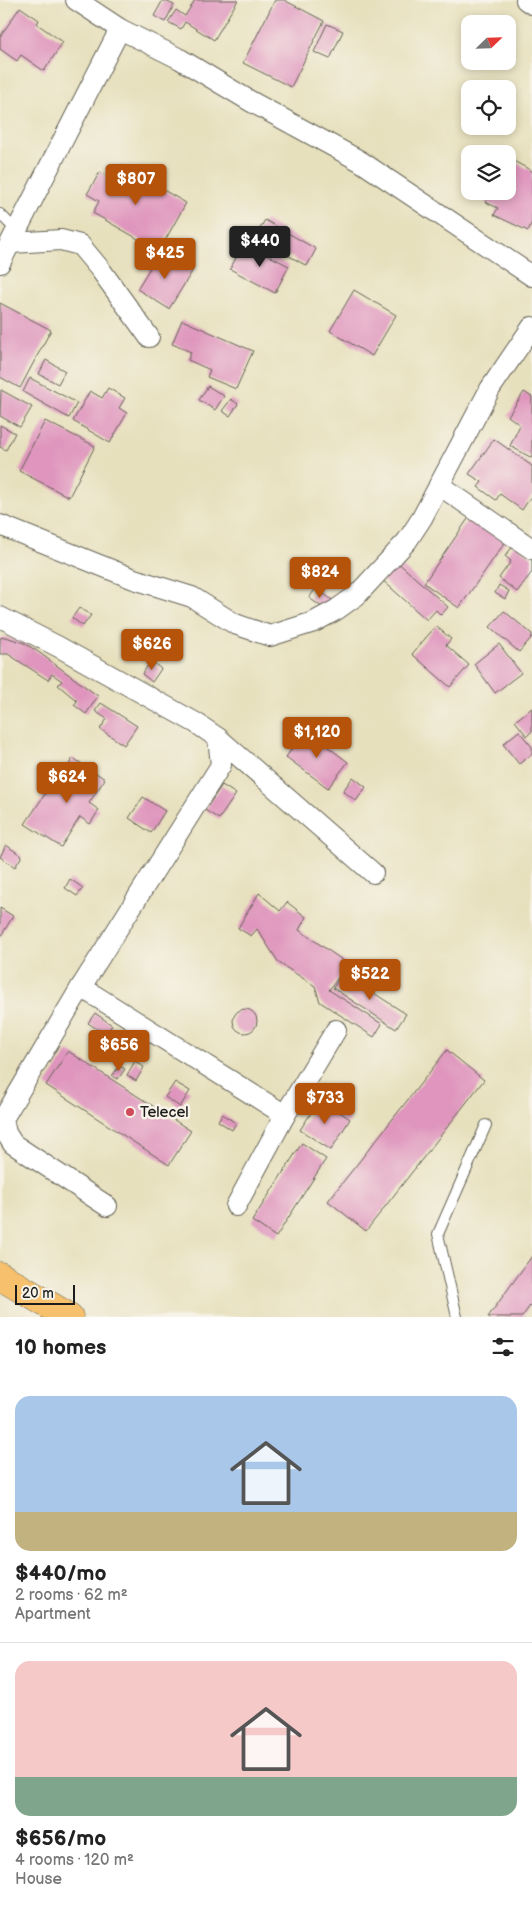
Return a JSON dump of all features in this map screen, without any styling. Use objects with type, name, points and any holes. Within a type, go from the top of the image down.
[{"type":"highway","points":[[0,1276],[69,1317]]},
{"type":"street","points":[[76,0],[120,29],[180,59],[250,101],[360,161],[532,276]]},
{"type":"street","points":[[526,0],[532,4]]},
{"type":"street","points":[[0,263],[120,29]]},
{"type":"street","points":[[14,237],[61,240],[80,245],[100,269],[149,338]]},
{"type":"street","points":[[0,526],[134,579],[192,597],[235,624],[270,636],[314,622],[336,610],[356,594],[407,541],[422,518],[490,389],[532,327]]},
{"type":"street","points":[[439,485],[532,549]]},
{"type":"street","points":[[0,617],[85,661],[196,723],[218,738],[372,873]]},
{"type":"street","points":[[107,1206],[13,1144],[6,1133],[3,1119],[81,987],[221,765],[218,738]]},
{"type":"street","points":[[81,987],[285,1115]]},
{"type":"street","points":[[236,1206],[285,1115],[336,1030]]},
{"type":"lane","points":[[0,214],[14,237]]},
{"type":"lane","points":[[457,1317],[438,1234],[486,1125]]},
{"type":"building","points":[[163,0],[174,5],[165,22],[154,16]]},
{"type":"building","points":[[195,0],[238,0],[214,40],[185,22],[181,29],[168,22],[176,10],[185,16]]},
{"type":"building","points":[[275,0],[284,0],[324,21],[291,87],[243,63]]},
{"type":"building","points":[[20,7],[39,20],[37,24],[63,42],[44,71],[21,55],[17,61],[0,49],[0,37]]},
{"type":"building","points":[[327,24],[343,31],[330,59],[314,52]]},
{"type":"building","points":[[516,162],[532,171],[532,222],[528,231],[494,215],[498,208],[485,202],[486,200],[516,200]]},
{"type":"building","points":[[120,165],[186,203],[159,251],[93,213],[99,201],[87,194],[100,172],[112,179]]},
{"type":"building","points":[[265,220],[316,249],[307,266],[255,237]]},
{"type":"building","points":[[244,243],[289,266],[275,293],[230,269]]},
{"type":"building","points":[[161,250],[193,270],[169,309],[137,289]]},
{"type":"building","points":[[354,290],[396,315],[372,356],[330,331]]},
{"type":"building","points":[[0,303],[51,330],[20,388],[0,377]]},
{"type":"building","points":[[182,320],[253,351],[236,389],[207,377],[210,370],[188,360],[191,352],[172,344]]},
{"type":"building","points":[[46,360],[65,371],[58,384],[39,374]]},
{"type":"building","points":[[30,378],[77,403],[69,418],[23,392]]},
{"type":"building","points":[[208,386],[224,396],[215,410],[199,400]]},
{"type":"building","points":[[108,388],[125,398],[119,408],[127,413],[110,443],[73,421],[90,391],[102,398]]},
{"type":"building","points":[[1,390],[32,407],[20,427],[0,416]]},
{"type":"building","points":[[524,392],[532,397],[532,458],[510,446],[520,425],[508,416]]},
{"type":"building","points":[[231,399],[238,404],[230,416],[222,411]]},
{"type":"building","points":[[45,421],[95,446],[69,497],[19,471]]},
{"type":"building","points":[[0,425],[15,433],[6,450],[0,447]]},
{"type":"building","points":[[494,439],[532,466],[532,495],[522,510],[500,494],[496,500],[478,487],[482,482],[469,474]]},
{"type":"building","points":[[472,513],[508,538],[459,608],[424,583]]},
{"type":"building","points":[[515,544],[532,557],[532,572],[517,592],[499,578],[511,561],[505,556]]},
{"type":"building","points":[[395,560],[448,607],[441,615],[436,610],[427,620],[380,578]]},
{"type":"building","points":[[499,585],[509,591],[505,599],[495,593]]},
{"type":"building","points":[[316,588],[332,600],[325,609],[309,598]]},
{"type":"building","points":[[79,608],[91,615],[83,626],[72,618]]},
{"type":"building","points":[[504,611],[532,634],[532,637],[519,652],[490,627]]},
{"type":"building","points":[[436,626],[451,639],[446,645],[469,665],[450,687],[412,654]]},
{"type":"building","points":[[6,637],[24,643],[37,651],[98,696],[86,714],[74,705],[77,701],[58,685],[62,681],[52,674],[48,680],[8,654],[0,654],[0,638]]},
{"type":"building","points":[[499,644],[521,673],[495,693],[474,664]]},
{"type":"building","points":[[151,661],[161,669],[152,682],[142,674]]},
{"type":"building","points":[[101,703],[137,726],[124,745],[100,729],[107,719],[95,711]]},
{"type":"building","points":[[532,708],[532,731],[527,736],[515,721]]},
{"type":"building","points":[[305,730],[348,762],[328,788],[286,757]]},
{"type":"building","points":[[519,731],[532,747],[532,754],[519,764],[503,744]]},
{"type":"building","points":[[73,758],[105,779],[89,803],[99,810],[90,824],[80,817],[61,847],[25,824],[47,791],[51,793]]},
{"type":"building","points":[[353,777],[366,787],[356,801],[343,791]]},
{"type":"building","points":[[222,785],[236,794],[219,819],[205,810]]},
{"type":"building","points":[[143,797],[165,811],[151,833],[129,818]]},
{"type":"building","points":[[6,845],[22,856],[15,867],[0,857]]},
{"type":"building","points":[[70,879],[83,888],[77,896],[65,888]]},
{"type":"building","points":[[259,893],[280,911],[287,902],[306,917],[299,930],[348,964],[329,990],[382,1024],[374,1037],[320,1002],[315,986],[279,963],[257,929],[251,936],[238,928]]},
{"type":"building","points":[[0,908],[13,916],[0,938]]},
{"type":"building","points":[[343,973],[406,1014],[396,1029],[333,988]]},
{"type":"building","points":[[245,1009],[250,1010],[256,1016],[256,1026],[250,1032],[245,1033],[240,1032],[234,1026],[233,1021],[234,1016],[240,1010]]},
{"type":"building","points":[[95,1013],[112,1025],[106,1035],[88,1023]]},
{"type":"building","points":[[115,1046],[125,1053],[118,1063],[108,1057]]},
{"type":"building","points":[[447,1050],[484,1080],[366,1231],[328,1201]]},
{"type":"building","points":[[68,1051],[191,1131],[169,1165],[46,1085]]},
{"type":"building","points":[[135,1061],[144,1067],[136,1081],[127,1075]]},
{"type":"building","points":[[119,1066],[125,1069],[118,1079],[112,1076]]},
{"type":"building","points":[[175,1082],[190,1091],[180,1107],[165,1097]]},
{"type":"building","points":[[320,1099],[350,1119],[331,1150],[300,1130]]},
{"type":"building","points":[[222,1114],[236,1123],[232,1130],[218,1121]]},
{"type":"building","points":[[302,1143],[326,1159],[276,1237],[252,1221]]},
{"type":"building","points":[[532,1256],[532,1303],[522,1317],[488,1317]]},
{"type":"place","name":"Telecel","points":[[130,1112]]}]
